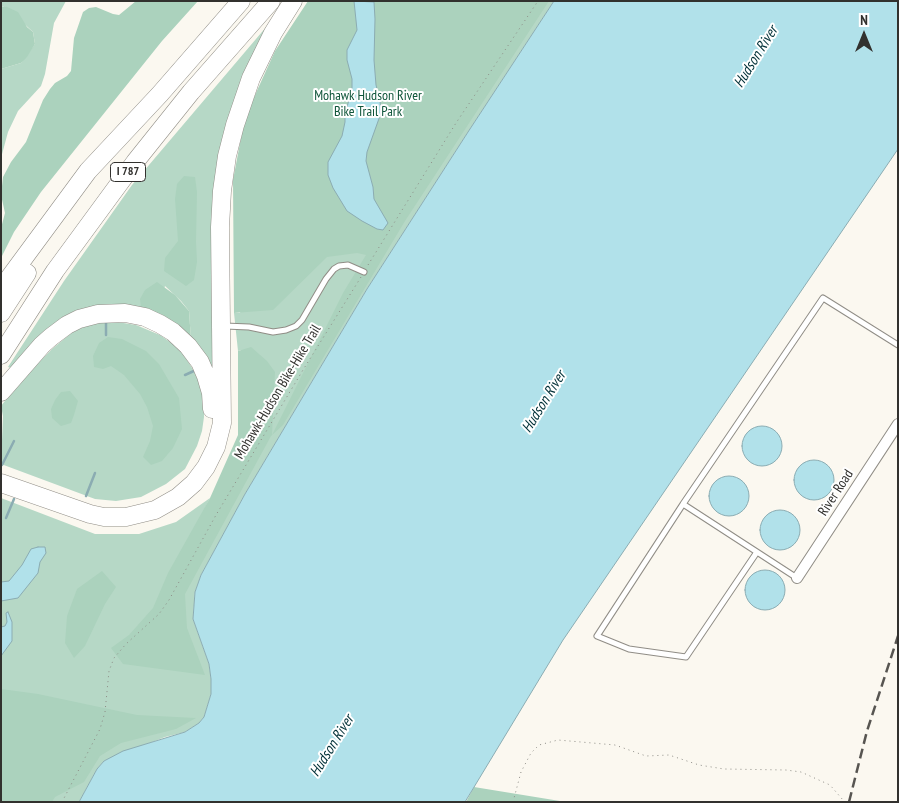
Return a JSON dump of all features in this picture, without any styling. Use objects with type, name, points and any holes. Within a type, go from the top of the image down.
[{"type":"highway","name":"I 787","points":[[1,313],[63,222],[160,94],[241,1]]},
{"type":"highway","name":"I 787","points":[[1,355],[55,272],[135,162],[192,92],[271,1]]},
{"type":"highway","points":[[1,483],[82,512],[104,517],[126,517],[141,515],[155,510],[178,497],[203,472],[220,436],[222,410],[220,209],[230,141],[251,78],[273,33],[293,1]]},
{"type":"highway","points":[[1,289],[88,171],[160,94]]},
{"type":"highway","points":[[1,392],[42,346],[67,325],[79,319],[98,314],[125,313],[145,317],[160,324],[174,332],[188,346],[197,358],[206,376],[211,392],[212,410],[208,439],[201,457],[190,472],[168,492],[140,505],[118,508],[91,505],[1,473]]},
{"type":"street","name":"River Road","points":[[797,578],[898,424]]},
{"type":"lane","points":[[221,326],[243,327],[273,332],[286,330],[296,326],[302,320],[334,269],[339,266],[348,265],[355,266],[364,272]]},
{"type":"lane","points":[[757,552],[686,657],[629,649],[597,636],[683,504],[823,298],[898,345]]},
{"type":"lane","points":[[683,504],[797,578]]},
{"type":"path","name":"Mohawk-Hudson Bike-Hike Trail","points":[[62,802],[100,729],[106,712],[109,670],[114,658],[159,614],[169,600],[221,506],[308,362],[447,137],[538,1]]},
{"type":"path","points":[[513,802],[521,772],[531,753],[539,745],[558,740],[615,744],[646,756],[669,755],[699,765],[724,769],[801,772],[830,785],[843,800]]},
{"type":"green space","points":[[1,1],[66,1],[54,23],[41,86],[18,111],[8,132],[1,158],[1,69],[21,63],[35,44],[33,32],[5,6],[1,7]]},
{"type":"green space","points":[[136,1],[198,1],[162,41],[41,192],[14,232],[1,258],[1,228],[5,213],[1,195],[3,177],[11,162],[26,142],[43,100],[50,89],[71,71],[74,38],[83,12],[89,8],[96,7],[119,15]]},
{"type":"green space","points":[[308,1],[549,1],[405,221],[283,425],[271,436],[185,594],[187,628],[205,675],[123,664],[111,648],[129,635],[153,608],[168,573],[210,498],[238,435],[238,351],[251,347],[267,361],[275,372],[272,435],[343,293],[366,255],[357,253],[327,257],[273,310],[234,313],[233,180],[245,117],[275,51]]},
{"type":"green space","name":"Mohawk Hudson River Bike Trail Park","points":[[313,1],[554,1],[367,289],[245,494],[201,575],[195,592],[193,619],[209,664],[211,679],[211,694],[204,717],[199,723],[185,732],[165,737],[104,761],[97,769],[79,802],[1,802],[1,498],[95,534],[139,534],[176,522],[210,498],[205,508],[246,443],[241,350],[238,351],[234,313],[240,313]]},
{"type":"green space","points":[[5,6],[18,12],[27,27],[33,32],[35,44],[21,63],[1,69],[1,7]]},
{"type":"green space","points":[[284,6],[237,98],[216,382],[191,340],[189,311],[165,286],[156,316],[98,308],[14,369],[8,367],[64,281],[132,185]]},
{"type":"green space","points":[[184,176],[195,177],[197,192],[197,262],[194,280],[186,286],[164,271],[165,258],[178,241],[175,199],[177,184]]},
{"type":"green space","points":[[157,282],[175,295],[189,311],[191,340],[161,318],[141,307],[140,299],[145,290]]},
{"type":"green space","points":[[111,321],[136,325],[160,335],[180,349],[194,371],[204,394],[204,417],[197,446],[185,469],[166,484],[141,497],[116,501],[95,499],[1,464],[3,416],[1,406],[18,384],[52,349],[75,330]]},
{"type":"green space","points":[[108,337],[122,339],[146,351],[159,364],[179,398],[182,429],[173,448],[162,461],[151,465],[143,457],[150,441],[153,426],[147,407],[140,394],[124,375],[111,366],[103,369],[94,367],[93,356],[99,343]]},
{"type":"green space","points":[[70,391],[78,401],[71,423],[61,426],[52,418],[51,409],[61,392]]},
{"type":"green space","points":[[102,571],[116,587],[105,604],[85,646],[74,658],[65,643],[67,616],[77,589]]},
{"type":"green space","points":[[1,689],[38,694],[137,715],[196,718],[176,729],[121,743],[100,756],[84,782],[55,797],[52,802],[1,802]]},
{"type":"green space","points":[[474,787],[566,802],[466,802]]},
{"type":"water","points":[[354,1],[374,2],[374,60],[381,113],[367,152],[366,161],[374,199],[388,223],[383,230],[377,229],[347,211],[333,188],[328,175],[328,162],[342,136],[352,88],[347,50],[357,30]]},
{"type":"water","name":"Hudson River","points":[[554,1],[898,1],[898,149],[563,640],[465,802],[79,802],[97,769],[104,761],[123,751],[185,732],[199,723],[204,717],[211,694],[211,679],[209,664],[193,619],[195,592],[201,575],[245,494],[367,289]]},
{"type":"water","points":[[766,426],[773,429],[779,435],[782,446],[781,454],[773,463],[766,466],[758,466],[751,463],[743,454],[742,442],[745,435],[754,427]]},
{"type":"water","points":[[818,460],[825,463],[831,469],[834,480],[833,488],[825,497],[818,500],[810,500],[803,497],[795,488],[794,476],[797,469],[806,461]]},
{"type":"water","points":[[733,476],[740,479],[746,485],[749,496],[748,504],[740,513],[733,516],[725,516],[718,513],[710,504],[709,492],[712,485],[721,477]]},
{"type":"water","points":[[784,510],[791,513],[797,519],[800,530],[799,538],[791,547],[784,550],[776,550],[769,547],[761,538],[760,526],[763,519],[772,511]]},
{"type":"water","points":[[45,547],[46,553],[40,562],[38,573],[18,598],[1,601],[1,582],[9,581],[22,565],[31,549]]},
{"type":"water","points":[[769,570],[776,573],[782,579],[785,590],[784,598],[776,607],[769,610],[761,610],[754,607],[746,598],[745,586],[748,579],[757,571]]},
{"type":"water","points":[[8,612],[12,622],[12,641],[1,656],[1,627],[5,626],[7,622],[6,613]]},
{"type":"waterway","points":[[106,321],[106,335]]},
{"type":"waterway","points":[[185,375],[196,370]]},
{"type":"waterway","points":[[2,465],[14,441]]},
{"type":"waterway","points":[[86,496],[95,473]]},
{"type":"waterway","points":[[6,518],[14,499]]},
{"type":"railway","points":[[849,802],[867,731],[898,636]]}]
